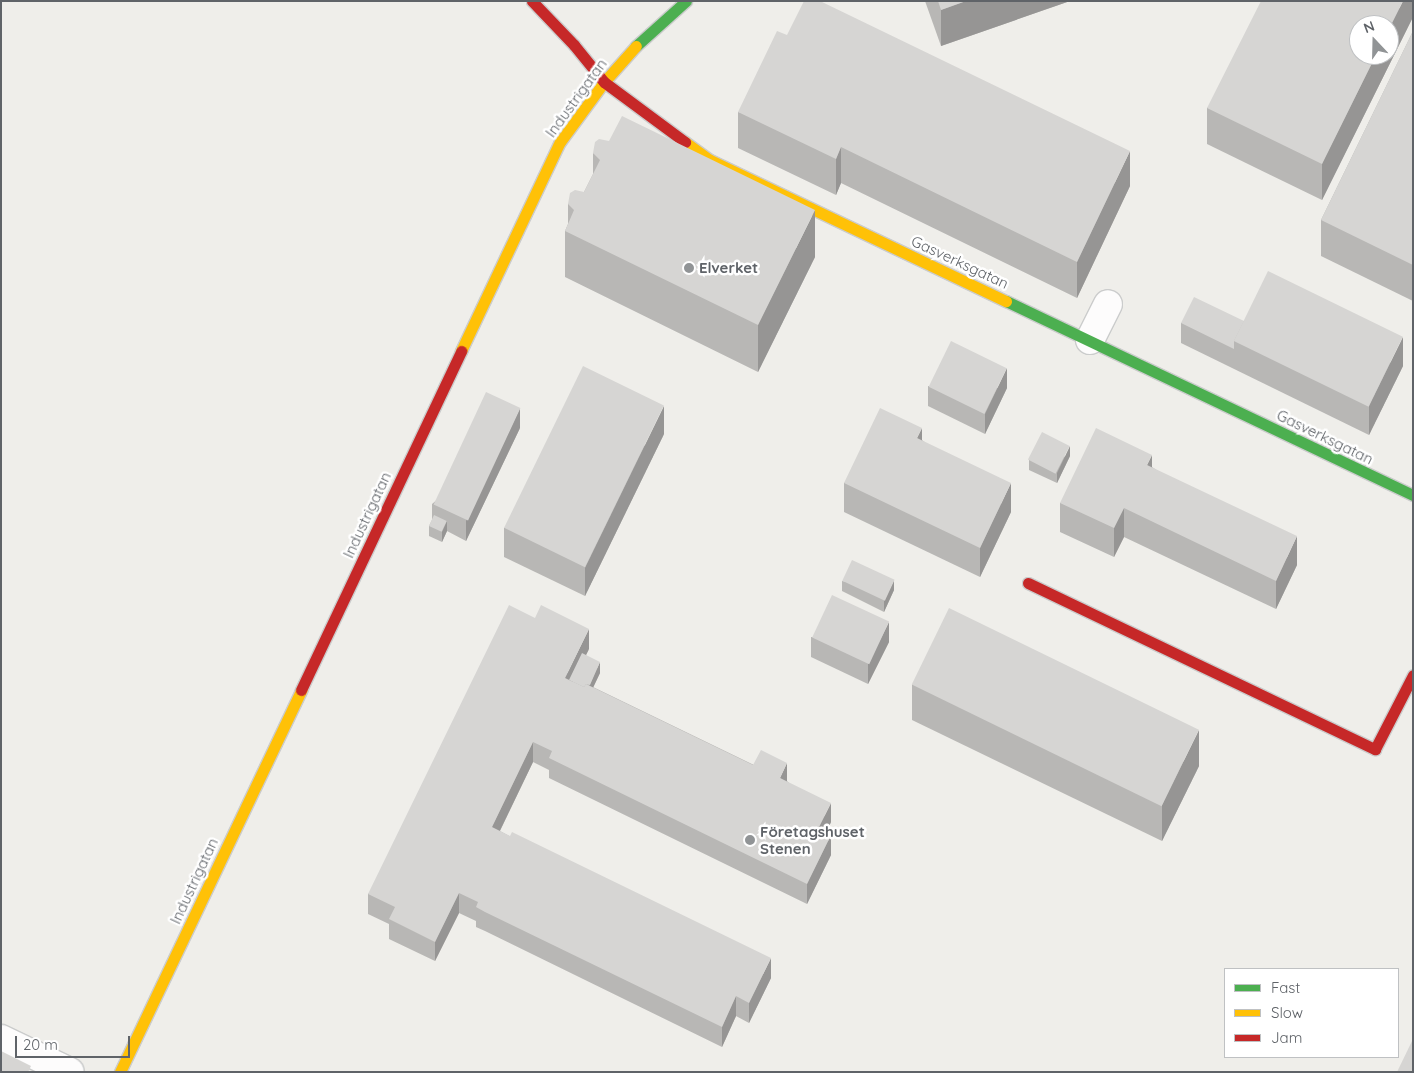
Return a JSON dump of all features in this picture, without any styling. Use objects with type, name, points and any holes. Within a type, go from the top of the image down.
[{"type":"street","name":"Gasverksgatan","points":[[532,1],[574,45],[604,82],[710,160],[1413,495]]},
{"type":"street","name":"Industrigatan","points":[[120,1072],[560,142],[604,82],[628,54],[686,1]]},
{"type":"street","points":[[1090,340],[1108,304]]},
{"type":"street","points":[[1028,583],[1375,749],[1413,675]]},
{"type":"street","points":[[1,1039],[70,1072]]},
{"type":"building","points":[[804,1],[820,1],[1130,151],[1077,262],[841,147],[836,159],[738,112],[777,31],[787,35]]},
{"type":"building","points":[[938,1],[966,1],[941,10]]},
{"type":"building","points":[[1261,1],[1403,1],[1396,15],[1349,15],[1349,65],[1371,65],[1322,164],[1207,108]]},
{"type":"building","points":[[1413,31],[1413,265],[1321,220],[1396,65],[1399,65],[1399,60]]},
{"type":"building","name":"Elverket","points":[[622,116],[815,210],[758,325],[565,231],[574,210],[568,204],[570,193],[575,190],[584,192],[600,160],[593,153],[595,142],[599,139],[609,141]]},
{"type":"building","points":[[1268,271],[1403,337],[1369,407],[1234,341]]},
{"type":"building","points":[[1194,297],[1244,321],[1234,341],[1234,349],[1181,323]]},
{"type":"building","points":[[951,341],[1007,368],[984,414],[929,387]]},
{"type":"building","points":[[583,366],[664,405],[585,567],[504,528]]},
{"type":"building","points":[[486,392],[520,408],[468,520],[434,504]]},
{"type":"building","points":[[880,408],[922,428],[917,438],[1011,483],[980,548],[844,483]]},
{"type":"building","points":[[1096,428],[1152,455],[1147,465],[1297,536],[1276,581],[1124,508],[1114,528],[1060,503]]},
{"type":"building","points":[[1042,432],[1070,446],[1056,474],[1028,460]]},
{"type":"building","points":[[434,515],[447,521],[442,532],[429,526]]},
{"type":"building","points":[[852,560],[895,580],[885,601],[842,581]]},
{"type":"building","points":[[832,595],[889,622],[869,664],[812,638]]},
{"type":"building","name":"Företagshuset Stenen","points":[[509,605],[535,618],[541,605],[589,629],[565,678],[584,687],[586,684],[753,765],[761,750],[787,763],[780,778],[831,803],[818,829],[831,835],[807,884],[549,758],[552,751],[533,742],[492,827],[510,836],[512,832],[771,958],[749,1003],[736,996],[722,1027],[485,912],[476,907],[478,902],[459,893],[435,942],[389,919],[395,907],[368,894]]},
{"type":"building","points":[[949,608],[1199,730],[1162,806],[912,684]]},
{"type":"building","points":[[582,653],[600,662],[590,685],[586,684],[584,687],[569,680]]},
{"type":"building","points":[[1413,1039],[1413,1072],[1397,1072]]},
{"type":"building","points":[[1,1051],[31,1066],[28,1072],[1,1072]]},
{"type":"traffic: fast","points":[[636,46],[686,1]]},
{"type":"traffic: fast","points":[[1006,301],[1413,495]]},
{"type":"traffic: slow","points":[[461,351],[560,142],[604,82],[636,46]]},
{"type":"traffic: slow","points":[[685,142],[710,160],[1006,301]]},
{"type":"traffic: slow","points":[[120,1072],[301,690]]},
{"type":"traffic: jam","points":[[532,1],[574,45],[604,82],[685,142]]},
{"type":"traffic: jam","points":[[301,690],[461,351]]},
{"type":"traffic: jam","points":[[1028,583],[1375,749],[1413,675]]},
{"type":"place","name":"Elverket","points":[[689,268]]},
{"type":"place","name":"Företagshuset Stenen","points":[[750,840]]}]
